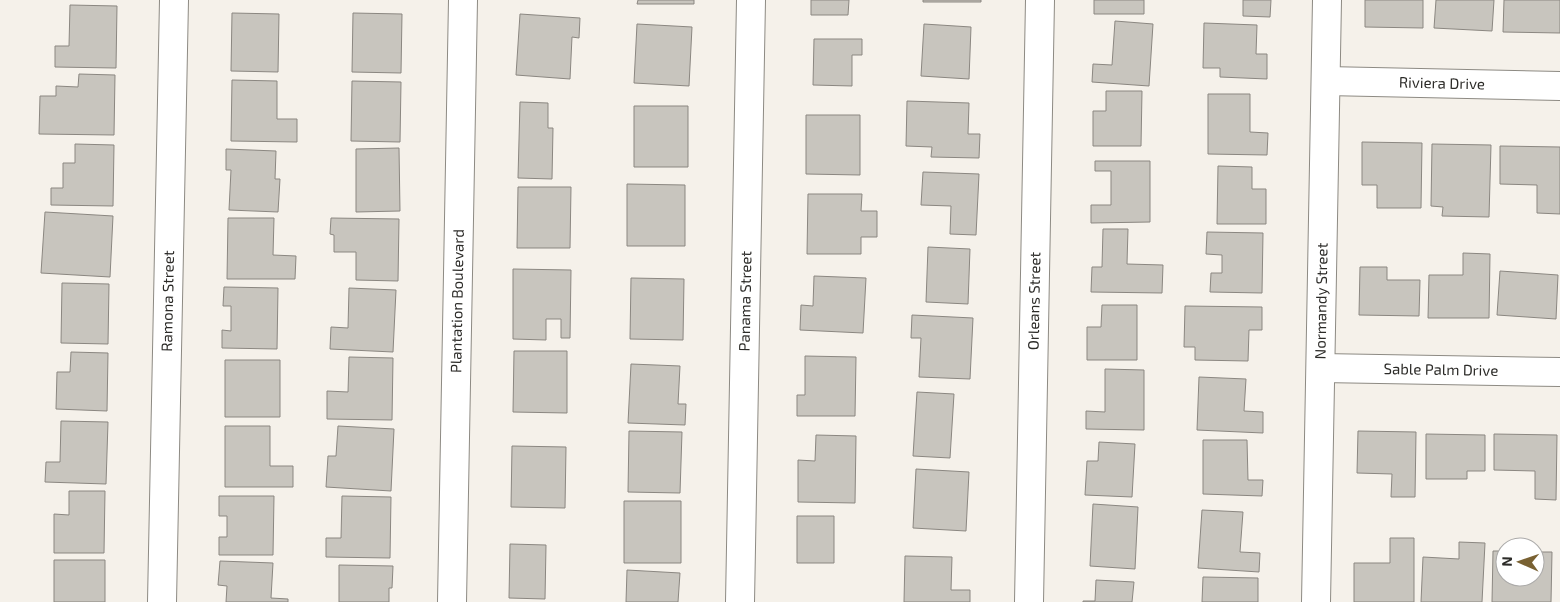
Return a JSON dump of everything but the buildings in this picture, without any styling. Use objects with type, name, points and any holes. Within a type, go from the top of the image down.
[{"type":"street","name":"Ramona Street","points":[[162,602],[174,0]]},
{"type":"street","name":"Plantation Boulevard","points":[[452,602],[463,0]]},
{"type":"street","name":"Panama Street","points":[[740,602],[751,0]]},
{"type":"street","name":"Orleans Street","points":[[1029,602],[1040,0]]},
{"type":"street","name":"Normandy Street","points":[[1316,602],[1327,0]]},
{"type":"street","name":"Riviera Drive","points":[[1326,81],[1560,86]]},
{"type":"street","name":"Sable Palm Drive","points":[[1321,368],[1560,372]]}]
